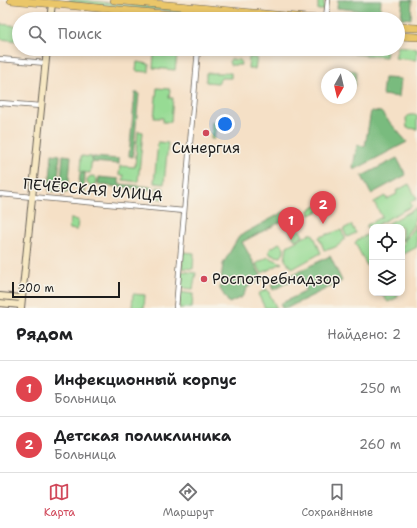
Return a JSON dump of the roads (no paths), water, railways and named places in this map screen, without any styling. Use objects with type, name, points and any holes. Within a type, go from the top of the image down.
[{"type":"main road","points":[[11,0],[54,1],[148,12]]},
{"type":"main road","points":[[114,0],[242,12]]},
{"type":"main road","points":[[52,12],[54,1]]},
{"type":"main road","points":[[405,27],[417,28]]},
{"type":"main road","points":[[405,37],[417,38]]},
{"type":"main road","points":[[0,303],[21,306],[46,56]]},
{"type":"main road","points":[[0,296],[21,298]]},
{"type":"street","points":[[327,12],[328,0]]},
{"type":"street","points":[[176,308],[197,56]]},
{"type":"street","points":[[0,59],[46,63]]},
{"type":"street","points":[[0,102],[41,106]]},
{"type":"street","name":"ПЕЧЁРСКАЯ УЛИЦА","points":[[0,194],[184,211]]},
{"type":"place","name":"Синергия","points":[[206,133]]},
{"type":"place","name":"Детская поликлиника","points":[[323,224]]},
{"type":"place","name":"Инфекционный корпус","points":[[291,240]]},
{"type":"place","name":"Роспотребнадзор","points":[[204,279]]}]
